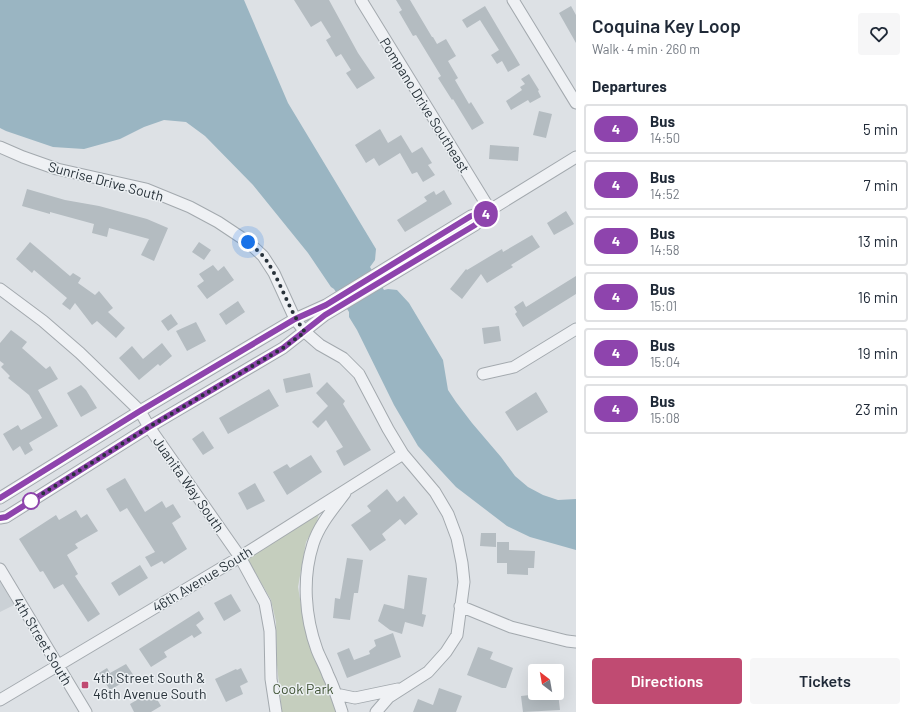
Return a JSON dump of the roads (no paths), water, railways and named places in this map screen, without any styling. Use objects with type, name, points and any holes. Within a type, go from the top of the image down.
[{"type":"street","name":"Pompano Drive Southeast","points":[[361,0],[490,210]]},
{"type":"street","points":[[513,0],[576,103]]},
{"type":"street","name":"Sunrise Drive South","points":[[0,147],[57,169],[146,189],[190,207],[218,222],[248,242],[263,256],[274,273],[295,319],[305,332],[320,345],[343,358],[359,374],[403,454],[435,492],[450,520],[457,538],[464,582],[456,636],[446,652],[428,672],[389,698],[376,712]]},
{"type":"street","points":[[0,518],[6,517],[149,427],[283,348],[305,332],[341,301],[471,216],[490,210],[576,156]]},
{"type":"street","name":"Juanita Way South","points":[[0,289],[43,321],[80,353],[140,411],[149,427],[240,556],[265,603],[270,631],[271,679],[276,712]]},
{"type":"street","points":[[0,498],[140,411],[295,319],[326,305],[341,301]]},
{"type":"street","points":[[484,374],[514,367],[576,329]]},
{"type":"street","name":"46th Avenue South","points":[[0,700],[240,556],[403,454]]},
{"type":"street","points":[[342,712],[336,694],[317,651],[310,628],[306,603],[306,574],[313,544],[326,517],[350,486]]},
{"type":"street","name":"4th Street South","points":[[1,571],[86,712]]},
{"type":"street","points":[[460,606],[511,627],[576,642]]},
{"type":"street","points":[[336,694],[355,698],[405,687]]},
{"type":"water","points":[[0,0],[244,0],[288,103],[376,249],[375,260],[370,267],[384,290],[397,290],[409,303],[443,360],[448,390],[472,423],[515,476],[528,487],[543,495],[558,500],[576,499],[576,550],[530,537],[507,526],[456,487],[418,446],[394,405],[357,330],[349,317],[349,312],[334,289],[331,287],[308,253],[253,185],[205,136],[186,122],[164,120],[144,127],[120,139],[84,149],[53,147],[0,128]]},
{"type":"place","name":"4th Street South & 46th Avenue South","points":[[85,685]]},
{"type":"park label","name":"Cook Park","points":[[303,688]]}]
